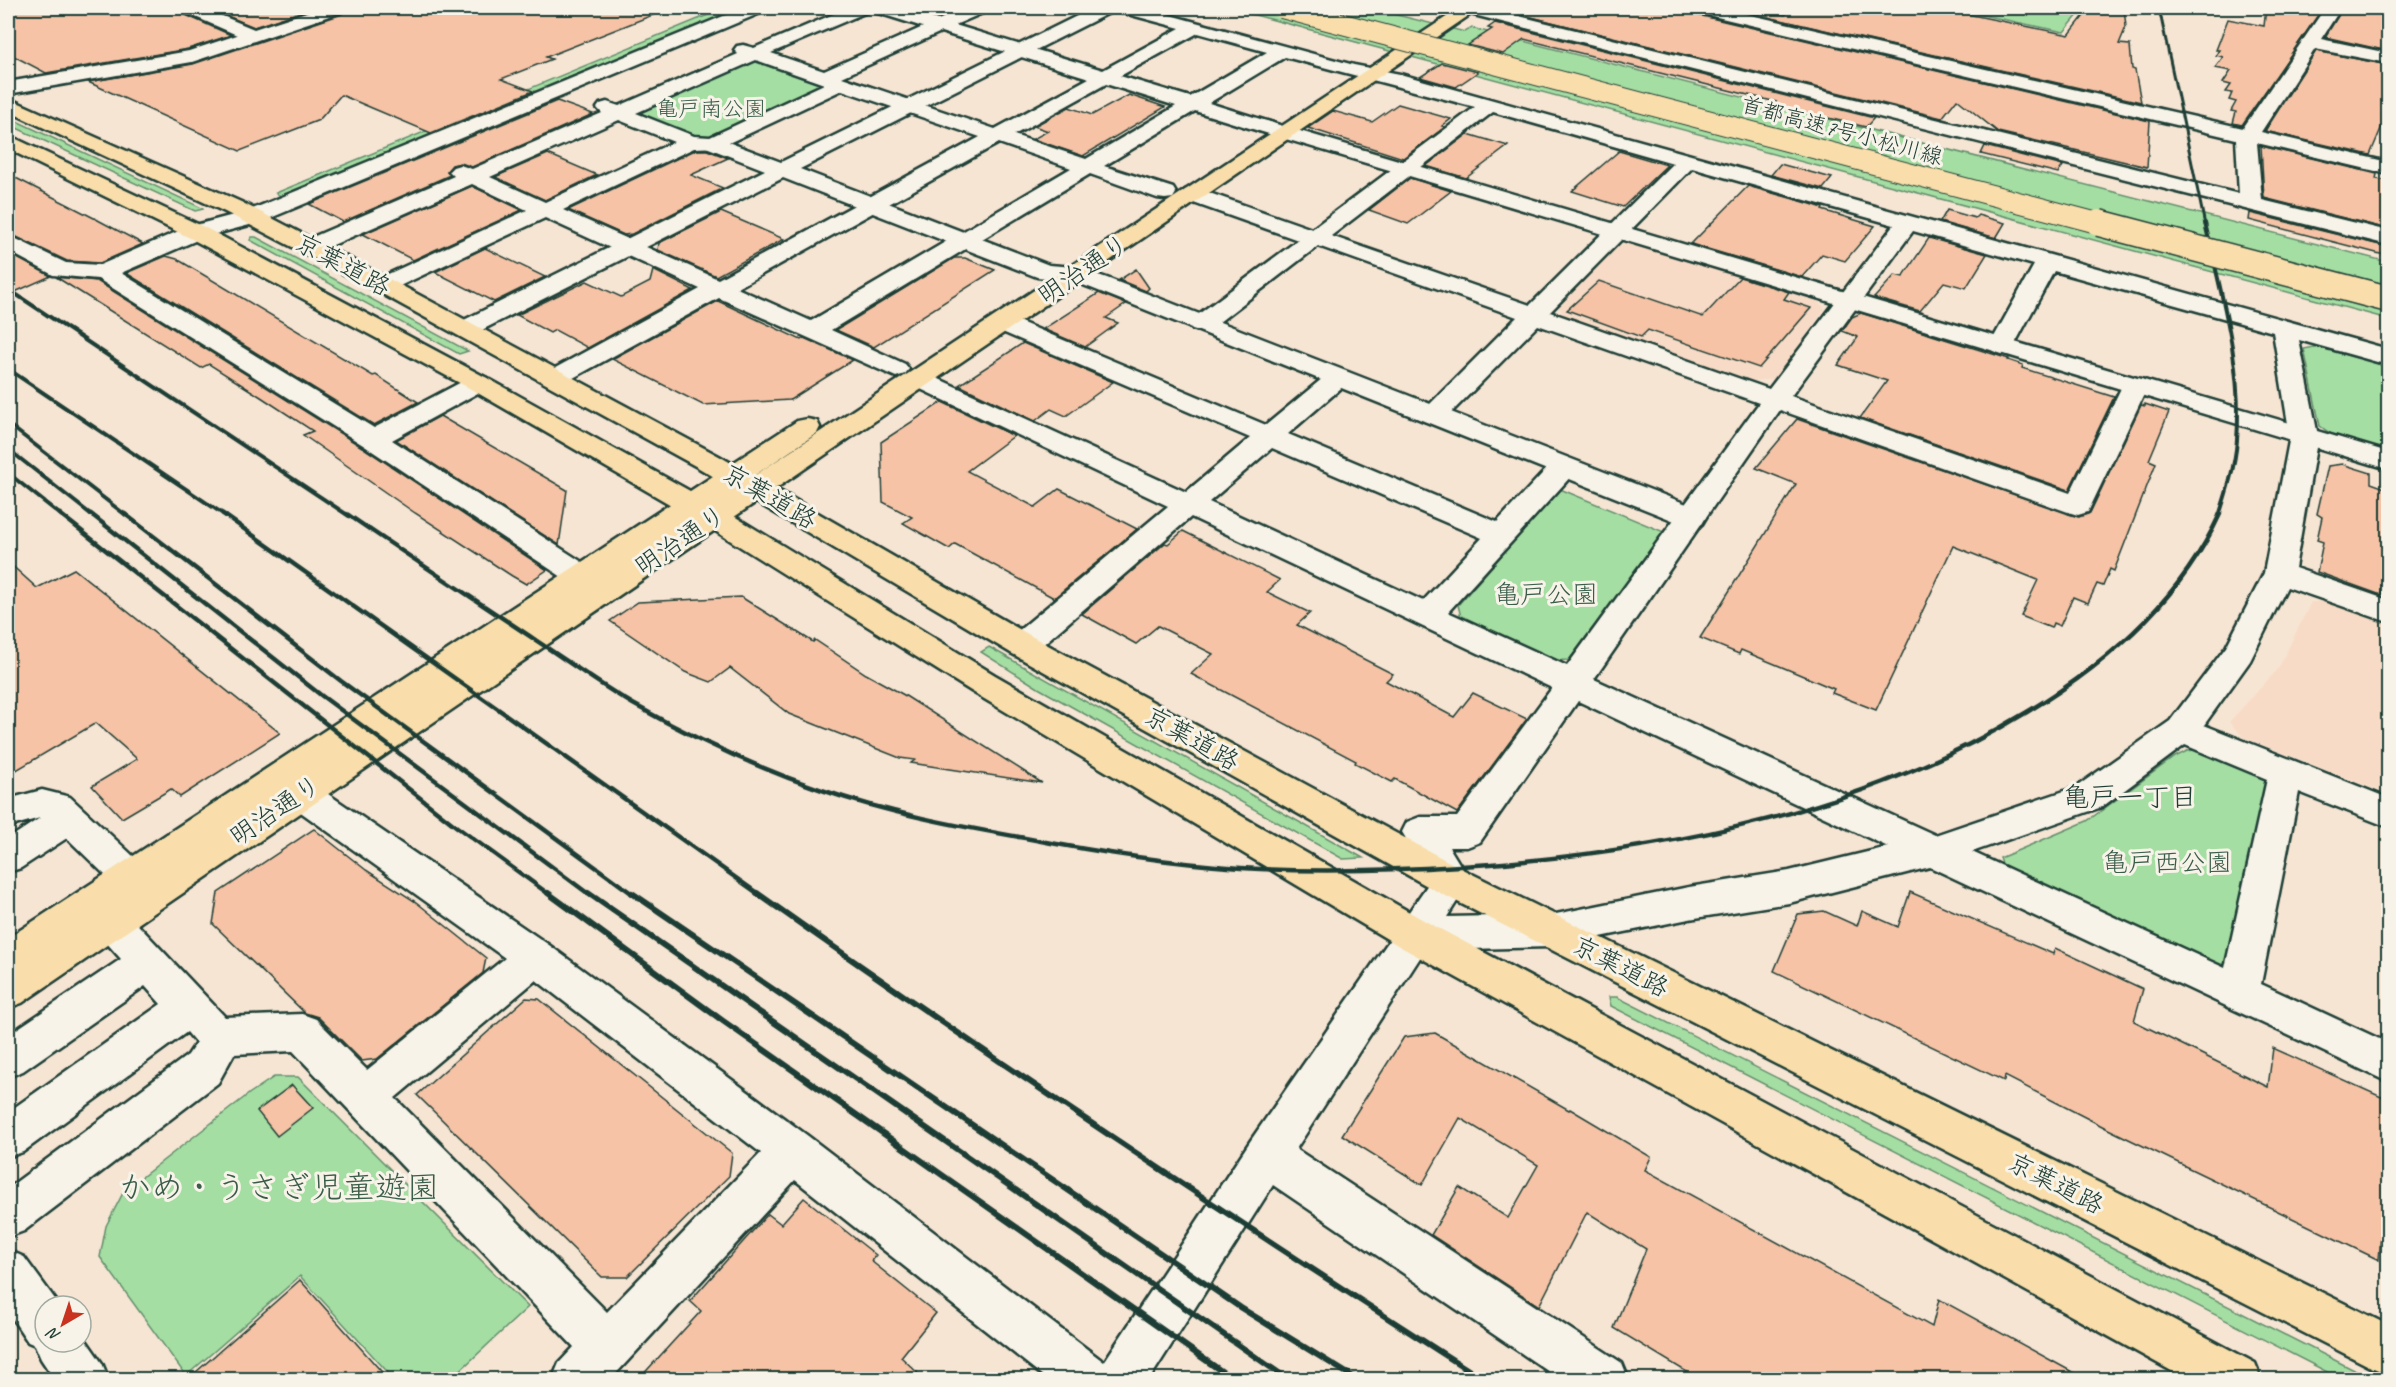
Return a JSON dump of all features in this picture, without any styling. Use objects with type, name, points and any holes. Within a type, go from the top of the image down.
[{"type":"main road","name":"首都高速7号小松川線","points":[[1282,8],[2388,299]]},
{"type":"main road","name":"首都高速7号小松川線","points":[[1322,8],[2388,286]]},
{"type":"main road","name":"明治通り","points":[[1433,25],[1449,8]]},
{"type":"main road","name":"明治通り","points":[[141,886],[300,793],[702,510],[907,374],[1045,272],[1165,193],[1276,130],[1433,25],[1469,8]]},
{"type":"main road","name":"京葉道路","points":[[8,104],[243,212],[384,285],[745,482],[1022,645],[1451,880],[2388,1350]]},
{"type":"main road","name":"明治通り","points":[[907,374],[1002,323],[1193,195],[1276,130]]},
{"type":"main road","name":"京葉道路","points":[[8,141],[195,232],[478,383],[702,510],[983,683],[1413,934],[2238,1380]]},
{"type":"main road","name":"明治通り","points":[[8,992],[103,912],[582,576],[702,510]]},
{"type":"main road","name":"明治通り","points":[[8,960],[103,912]]},
{"type":"street","points":[[190,8],[252,35]]},
{"type":"street","points":[[8,88],[192,56],[334,8]]},
{"type":"street","points":[[8,242],[61,270],[103,272],[720,8]]},
{"type":"street","points":[[243,212],[414,150],[757,8]]},
{"type":"street","points":[[309,246],[861,8]]},
{"type":"street","points":[[881,8],[1276,130],[2388,461]]},
{"type":"street","points":[[713,143],[939,26],[979,8]]},
{"type":"street","points":[[465,329],[1105,8]]},
{"type":"street","points":[[1126,8],[1490,105],[2388,357]]},
{"type":"street","points":[[1469,8],[2388,238]]},
{"type":"street","points":[[1700,8],[2388,168]]},
{"type":"street","points":[[2251,204],[2246,139],[2333,8]]},
{"type":"street","points":[[555,378],[1196,27]]},
{"type":"street","points":[[695,33],[1165,193]]},
{"type":"street","points":[[2309,42],[2388,58]]},
{"type":"street","points":[[812,331],[1282,51]]},
{"type":"street","points":[[559,90],[691,142],[713,143],[1045,272],[1075,274],[1692,517]]},
{"type":"street","points":[[1201,324],[1490,105]]},
{"type":"street","points":[[384,285],[691,142]]},
{"type":"street","points":[[1434,415],[1617,231],[1694,163],[1716,148]]},
{"type":"street","points":[[414,150],[907,374],[2388,1063]]},
{"type":"street","points":[[1193,195],[2078,506],[2135,386]]},
{"type":"street","points":[[1120,1380],[1266,1155],[1451,880],[1420,832],[1467,832],[1775,399],[1907,222]]},
{"type":"street","points":[[2002,346],[2047,262]]},
{"type":"street","points":[[103,272],[373,439],[582,576]]},
{"type":"street","points":[[1002,323],[1501,536]]},
{"type":"street","points":[[1413,934],[1551,931],[1689,903],[1789,887],[1933,851],[2089,797],[2182,730],[2239,654],[2279,573],[2304,436],[2285,329]]},
{"type":"street","points":[[1022,645],[1338,378]]},
{"type":"street","points":[[373,439],[478,383]]},
{"type":"street","points":[[1427,616],[1564,467]]},
{"type":"street","points":[[2279,573],[2388,611]]},
{"type":"street","points":[[2182,730],[2388,813]]},
{"type":"street","points":[[2239,993],[2286,772]]},
{"type":"street","points":[[300,793],[535,957],[793,1151],[1088,1380]]},
{"type":"street","points":[[8,813],[42,804],[57,807],[141,886]]},
{"type":"street","points":[[8,857],[70,818]]},
{"type":"street","points":[[8,1215],[203,1069],[213,1057],[217,1046],[203,1022],[103,912]]},
{"type":"street","points":[[366,1096],[535,957]]},
{"type":"street","points":[[8,1058],[149,961]]},
{"type":"street","points":[[8,1137],[203,1022],[302,1032],[607,1346]]},
{"type":"street","points":[[576,1380],[793,1151]]},
{"type":"street","points":[[1266,1155],[1605,1380]]},
{"type":"street","points":[[8,1273],[33,1308]]},
{"type":"street","points":[[67,1354],[85,1380]]},
{"type":"shaded area","points":[[1632,244],[1817,300],[1825,309],[1774,379],[1754,381],[1565,316],[1556,304],[1616,245]]},
{"type":"shaded area","points":[[2331,601],[2388,621],[2388,794],[2243,737],[2229,722],[2278,669],[2311,602]]},
{"type":"green space","points":[[725,8],[749,8],[288,201],[276,193]]},
{"type":"green space","points":[[1229,8],[1369,8],[1465,32],[1472,28],[2388,262],[2388,319]]},
{"type":"green space","points":[[1949,8],[2084,8],[2064,32]]},
{"type":"green space","name":"亀戸南公園","points":[[756,62],[822,85],[713,138],[698,139],[637,114],[639,107],[743,63]]},
{"type":"green space","points":[[8,117],[203,209],[195,211],[8,124]]},
{"type":"green space","points":[[256,237],[468,351],[459,354],[250,240]]},
{"type":"green space","points":[[2319,346],[2388,365],[2388,452],[2334,436],[2320,426],[2304,349]]},
{"type":"green space","name":"亀戸公園","points":[[1560,489],[1664,532],[1569,660],[1547,661],[1462,621],[1458,605]]},
{"type":"green space","points":[[989,647],[1363,858],[1343,859],[1040,689],[981,652]]},
{"type":"green space","name":"亀戸西公園","points":[[2199,749],[2257,772],[2269,783],[2224,968],[2008,879],[2000,858],[2087,821],[2173,758],[2187,751]]},
{"type":"green space","points":[[1609,997],[1617,997],[2372,1379],[2341,1379],[1611,1006]]},
{"type":"green space","name":"かめ・うさぎ児童遊園","points":[[274,1077],[298,1077],[528,1307],[451,1379],[394,1379],[300,1276],[186,1376],[100,1257],[106,1226],[124,1191]]},
{"type":"building","points":[[8,8],[180,8],[183,14],[231,35],[188,49],[46,73],[8,53]]},
{"type":"building","points":[[208,8],[313,8],[254,27]]},
{"type":"building","points":[[346,8],[668,9],[546,57],[552,59],[501,79],[533,91],[431,133],[341,95],[319,120],[240,151],[88,82],[193,64],[342,14]]},
{"type":"building","points":[[1517,8],[1689,8],[1694,14],[2150,121],[2147,167],[1998,132],[1957,99],[1942,118],[1511,12]]},
{"type":"building","points":[[1728,8],[1754,8],[1785,15],[1793,8],[1938,8],[2069,35],[2090,8],[2124,8],[2126,27],[2119,44],[2130,45],[2132,69],[2135,70],[2141,102]]},
{"type":"building","points":[[2266,8],[2323,8],[2242,125],[2233,123],[2236,112],[2231,111],[2236,102],[2229,100],[2232,93],[2226,92],[2231,85],[2223,83],[2231,71],[2215,68],[2223,57],[2216,55],[2219,50],[2216,50],[2228,19],[2264,26]]},
{"type":"building","points":[[2343,8],[2388,8],[2388,29],[2382,46],[2388,47],[2388,51],[2325,37]]},
{"type":"building","points":[[1495,23],[1874,118],[1866,127],[1773,105],[1776,102],[1524,39],[1503,54],[1468,45],[1492,29],[1488,28]]},
{"type":"building","points":[[2316,51],[2388,65],[2388,112],[2370,155],[2265,131]]},
{"type":"building","points":[[1442,63],[1478,72],[1456,87],[1420,77]]},
{"type":"building","points":[[1129,95],[1165,107],[1083,156],[1033,139],[1048,131],[1034,126],[1069,107],[1092,115]]},
{"type":"building","points":[[557,101],[593,114],[472,167],[461,163],[452,165],[447,171],[450,175],[343,222],[309,204]]},
{"type":"building","points":[[1398,104],[1451,119],[1442,126],[1445,127],[1403,158],[1308,128],[1333,111],[1372,122]]},
{"type":"building","points":[[1468,134],[1508,146],[1466,178],[1426,166]]},
{"type":"building","points":[[1985,146],[2063,166],[2058,173],[1981,154]]},
{"type":"building","points":[[2261,146],[2377,174],[2376,179],[2388,181],[2388,229],[2264,198]]},
{"type":"building","points":[[695,150],[707,150],[728,158],[691,175],[723,188],[632,234],[624,235],[568,210]]},
{"type":"building","points":[[1619,151],[1667,165],[1623,207],[1572,191]]},
{"type":"building","points":[[548,154],[597,175],[545,200],[495,177]]},
{"type":"building","points":[[1780,164],[1832,178],[1823,189],[1771,175]]},
{"type":"building","points":[[8,174],[143,244],[100,263],[67,261],[8,233]]},
{"type":"building","points":[[1410,178],[1451,191],[1408,224],[1369,210]]},
{"type":"building","points":[[472,186],[522,210],[413,260],[363,234]]},
{"type":"building","points":[[1748,186],[1875,226],[1845,261],[1822,254],[1802,277],[1691,244]]},
{"type":"building","points":[[1947,210],[1975,218],[1978,215],[2005,223],[1996,238],[1940,222]]},
{"type":"building","points":[[721,212],[784,239],[716,276],[658,250],[659,243]]},
{"type":"building","points":[[2250,213],[2388,247],[2388,256],[2249,220]]},
{"type":"building","points":[[1929,238],[1987,254],[1966,288],[1944,282],[1920,311],[1874,298],[1895,275],[1903,277]]},
{"type":"building","points":[[485,248],[545,277],[494,302],[435,272]]},
{"type":"building","points":[[8,253],[51,276],[8,295]]},
{"type":"building","points":[[166,256],[177,259],[418,402],[374,425],[126,273]]},
{"type":"building","points":[[954,258],[965,258],[995,270],[874,347],[836,330]]},
{"type":"building","points":[[1136,269],[1149,288],[1146,291],[1119,280]]},
{"type":"building","points":[[653,270],[693,290],[588,348],[555,330],[550,333],[517,315],[587,281],[621,297],[650,282]]},
{"type":"building","points":[[56,277],[97,281],[362,447],[547,570],[526,584],[512,576],[415,513],[303,435],[313,431],[209,364],[201,368]]},
{"type":"building","points":[[1740,277],[1789,292],[1784,299],[1811,308],[1759,368],[1648,330],[1641,337],[1567,310],[1599,281],[1703,317]]},
{"type":"building","points":[[1099,293],[1126,304],[1106,318],[1118,323],[1085,347],[1043,329]]},
{"type":"building","points":[[718,301],[801,340],[804,338],[853,360],[790,400],[703,405],[612,359]]},
{"type":"building","points":[[1861,313],[2009,359],[2023,365],[2022,368],[2114,397],[2069,490],[1860,418],[1887,381],[1838,365],[1858,337],[1842,331],[1852,317]]},
{"type":"building","points":[[1023,343],[1113,382],[1066,416],[1051,409],[1035,421],[959,385]]},
{"type":"building","points":[[942,402],[1014,436],[967,471],[1035,507],[1059,489],[1137,529],[1054,598],[955,544],[949,549],[903,523],[912,517],[883,502],[881,442]]},
{"type":"building","points":[[2145,404],[2169,412],[2149,460],[2156,463],[2114,571],[2110,569],[2103,586],[2097,584],[2088,603],[2073,597],[2060,626],[2053,623],[2051,628],[2021,616],[2038,580],[1953,546],[1876,710],[1832,693],[1834,689],[1741,650],[1739,654],[1700,638],[1796,484],[1756,468],[1797,419],[2079,517],[2090,513],[2141,405],[2145,406]]},
{"type":"building","points":[[440,416],[567,490],[559,545],[396,440]]},
{"type":"building","points":[[2342,464],[2371,473],[2371,483],[2388,489],[2388,553],[2381,595],[2317,572],[2323,542],[2317,540],[2322,517],[2317,514],[2328,466]]},
{"type":"building","points":[[1183,531],[1280,580],[1267,592],[1310,613],[1297,625],[1393,674],[1386,681],[1454,717],[1473,693],[1527,719],[1457,813],[1395,779],[1392,782],[1355,763],[1356,761],[1191,674],[1213,654],[1158,626],[1136,644],[1082,614],[1165,543],[1168,544]]},
{"type":"building","points":[[8,562],[37,588],[74,569],[280,733],[180,797],[171,789],[122,818],[92,786],[137,759],[96,723],[8,775]]},
{"type":"building","points":[[741,597],[813,642],[815,640],[1042,783],[911,763],[915,760],[900,758],[789,714],[730,668],[711,682],[685,672],[610,621],[638,602]]},
{"type":"building","points":[[314,829],[366,870],[416,902],[486,958],[483,973],[377,1059],[362,1061],[318,1017],[305,1013],[213,924],[218,893]]},
{"type":"building","points":[[1910,892],[2053,954],[2055,948],[2143,989],[2134,1021],[2268,1087],[2273,1048],[2388,1100],[2388,1148],[2379,1260],[2106,1128],[2005,1076],[2004,1081],[1774,971],[1798,914],[1824,911],[1857,926],[1862,911],[1898,927]]},
{"type":"building","points":[[526,998],[539,999],[732,1153],[729,1176],[627,1277],[602,1277],[417,1095]]},
{"type":"building","points":[[1435,1033],[1651,1157],[1645,1170],[1932,1327],[1939,1299],[2087,1380],[1700,1380],[1614,1328],[1646,1249],[1587,1212],[1539,1306],[1431,1235],[1459,1187],[1508,1218],[1538,1165],[1460,1118],[1422,1185],[1342,1135],[1404,1037]]},
{"type":"building","points":[[292,1085],[313,1108],[277,1136],[257,1111]]},
{"type":"building","points":[[804,1198],[876,1255],[871,1261],[936,1313],[901,1357],[925,1380],[638,1380],[701,1311],[690,1301],[768,1214],[781,1224]]},
{"type":"building","points":[[300,1280],[389,1380],[187,1380]]},
{"type":"railway","points":[[2159,8],[2205,225]]},
{"type":"railway","points":[[2205,223],[2224,304],[2237,385],[2236,450],[2219,516]]},
{"type":"railway","points":[[8,289],[349,516]]},
{"type":"railway","points":[[8,369],[226,516]]},
{"type":"railway","points":[[8,424],[127,516]]},
{"type":"railway","points":[[8,449],[93,516]]},
{"type":"railway","points":[[8,473],[62,516]]},
{"type":"railway","points":[[60,514],[457,827],[550,895]]},
{"type":"railway","points":[[91,514],[322,696],[590,895]]},
{"type":"railway","points":[[125,514],[341,681],[634,895]]},
{"type":"railway","points":[[223,514],[760,895]]},
{"type":"railway","points":[[347,514],[633,704],[679,729],[773,772],[847,798],[897,812],[1078,848],[1214,866],[1335,871],[1491,864],[1630,848],[1768,819],[1836,799],[1902,775],[1966,746],[2027,712],[2057,693],[2113,651],[2138,628],[2184,575],[2204,546],[2219,516]]},
{"type":"railway","points":[[548,893],[723,1021],[1234,1380]]},
{"type":"railway","points":[[588,893],[1289,1380]]},
{"type":"railway","points":[[632,893],[1241,1308],[1358,1380]]},
{"type":"railway","points":[[757,893],[1118,1141],[1484,1380]]},
{"type":"district","name":"亀戸一丁目","points":[[2130,797]]}]
